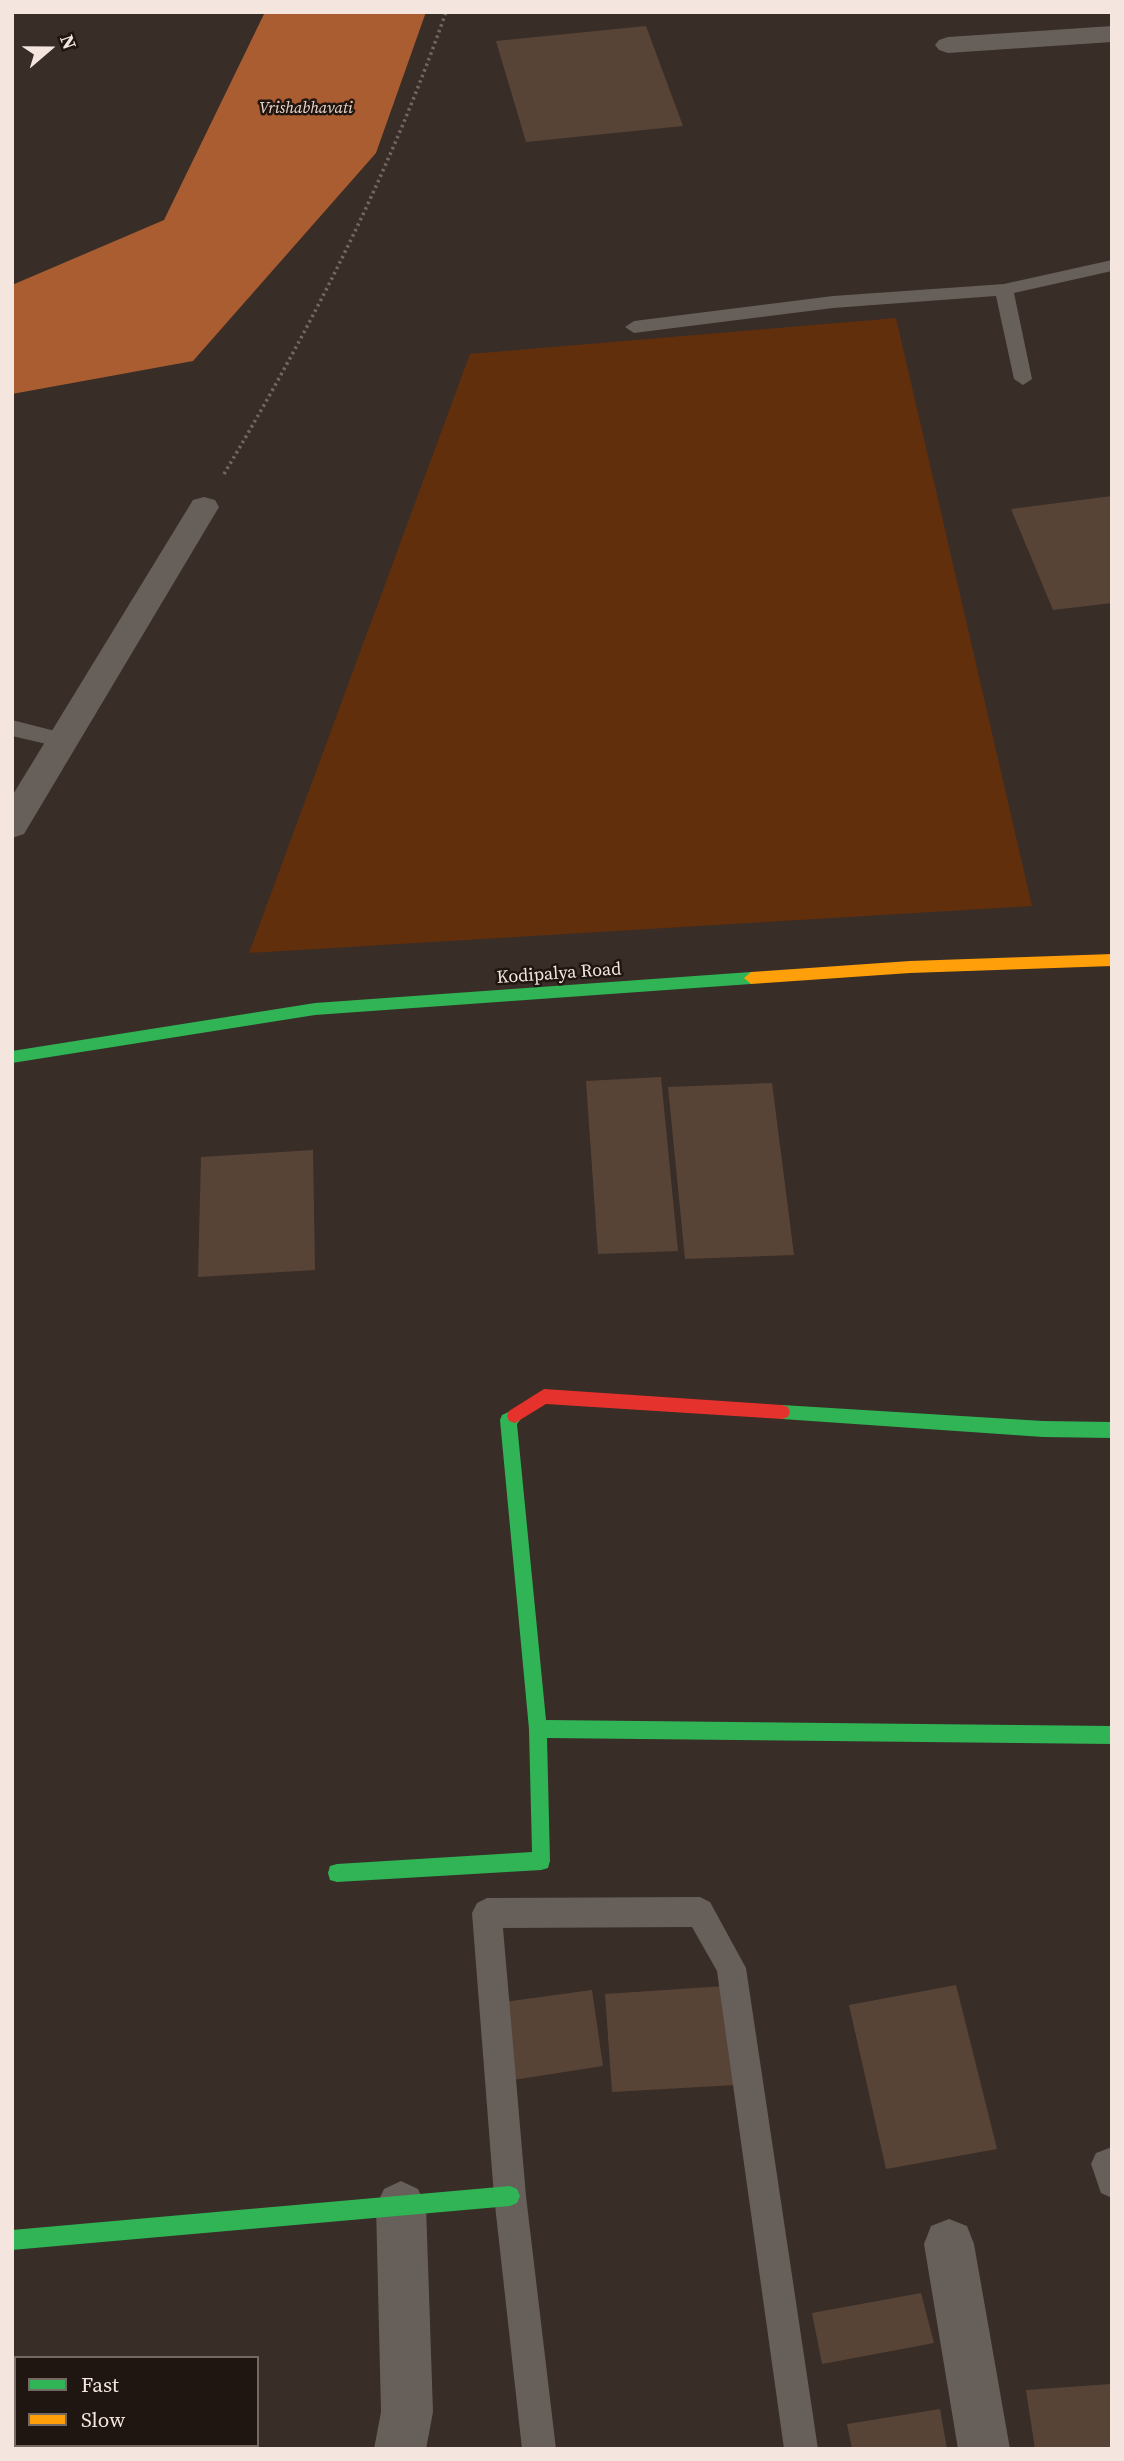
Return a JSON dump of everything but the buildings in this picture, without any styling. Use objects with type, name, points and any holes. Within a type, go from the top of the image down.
[{"type":"street","points":[[948,44],[1112,34]]},
{"type":"street","points":[[12,825],[204,507]]},
{"type":"street","name":"Kodipalya Road","points":[[12,1057],[315,1009],[910,967],[1112,960]]},
{"type":"street","points":[[337,1873],[541,1861],[538,1729],[508,1420],[544,1396],[1043,1429],[1112,1430]]},
{"type":"street","points":[[538,1729],[1112,1735]]},
{"type":"street","points":[[12,2240],[510,2196]]},
{"type":"street","points":[[400,2449],[407,2412],[401,2206]]},
{"type":"street","points":[[949,2244],[984,2449]]},
{"type":"lane","points":[[634,327],[833,302],[1004,290],[1112,265]]},
{"type":"lane","points":[[1004,290],[1023,379]]},
{"type":"lane","points":[[12,728],[64,740]]},
{"type":"lane","points":[[539,2449],[510,2196],[487,1913],[700,1912],[731,1968],[801,2449]]},
{"type":"lane","points":[[1112,2163],[1107,2164],[1112,2182]]},
{"type":"path","points":[[204,507],[259,416],[331,279],[422,84],[446,12]]},
{"type":"shaded area","points":[[896,318],[1032,906],[249,953],[470,354]]},
{"type":"water","name":"Vrishabhavati","points":[[265,12],[426,12],[376,153],[193,361],[12,394],[12,285],[164,220]]},
{"type":"traffic: fast","points":[[12,1057],[315,1009],[751,978]]},
{"type":"traffic: fast","points":[[782,1412],[1043,1429],[1112,1430]]},
{"type":"traffic: fast","points":[[337,1873],[541,1861],[538,1729],[508,1420],[515,1416]]},
{"type":"traffic: fast","points":[[538,1729],[1112,1735]]},
{"type":"traffic: fast","points":[[12,2240],[510,2196]]},
{"type":"traffic: slow","points":[[751,978],[910,967],[1112,960]]},
{"type":"traffic: jam","points":[[515,1416],[544,1396],[782,1412]]}]
